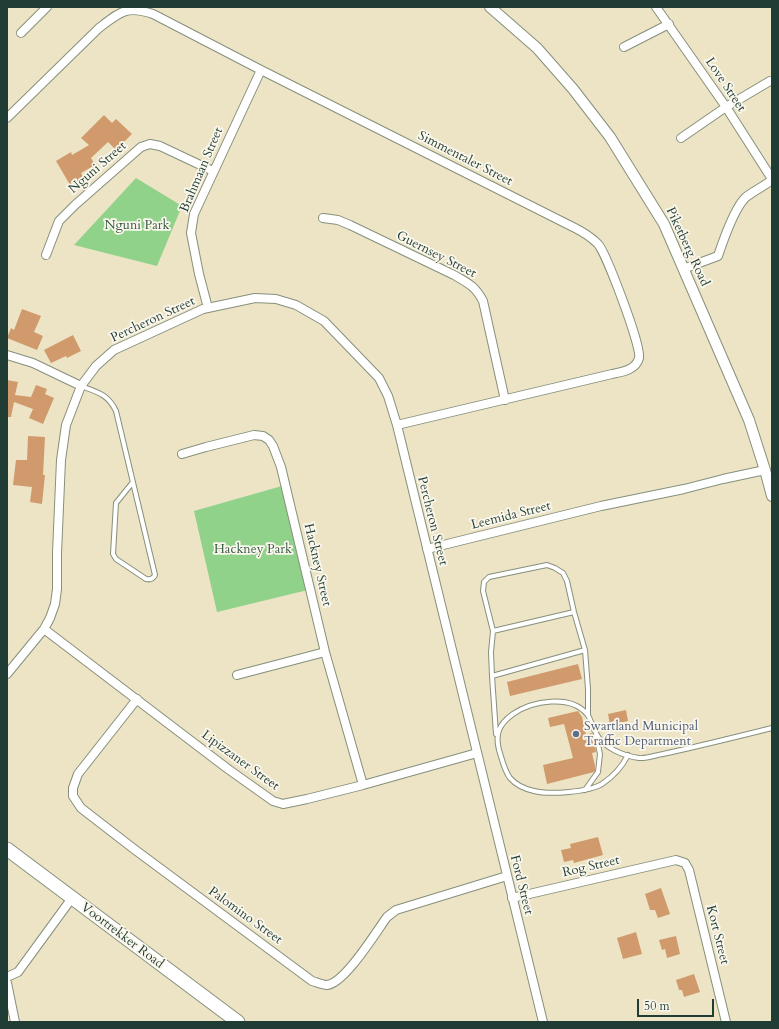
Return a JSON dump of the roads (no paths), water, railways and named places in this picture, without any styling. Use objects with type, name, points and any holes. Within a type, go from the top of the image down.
[{"type":"main road","name":"Voortrekker Road","points":[[7,849],[225,1017],[238,1022]]},
{"type":"street","points":[[21,33],[47,7]]},
{"type":"street","name":"Piketberg Road","points":[[490,7],[537,48],[573,89],[610,137],[664,224],[749,420],[772,496]]},
{"type":"street","name":"Love Street","points":[[656,7],[726,107],[772,179]]},
{"type":"street","name":"Simmentaler Street","points":[[7,118],[99,28],[116,15],[129,9],[140,10],[153,14],[575,228],[598,244],[607,259],[634,333],[640,352],[636,364],[625,371],[397,425]]},
{"type":"street","points":[[624,47],[669,24]]},
{"type":"street","name":"Brahmaan Street","points":[[208,308],[199,274],[192,233],[194,214],[212,171],[261,70]]},
{"type":"street","points":[[681,138],[726,107],[770,81]]},
{"type":"street","name":"Nguni Street","points":[[46,255],[59,221],[141,147],[150,144],[160,146],[212,171]]},
{"type":"street","points":[[683,269],[718,256],[739,206],[746,198],[772,179]]},
{"type":"street","name":"Guernsey Street","points":[[323,218],[338,220],[350,225],[470,283],[478,290],[482,301],[505,400]]},
{"type":"street","name":"Percheron Street","points":[[7,674],[44,629],[55,604],[57,589],[57,553],[62,453],[66,425],[81,386],[96,366],[114,350],[164,326],[208,308],[255,298],[276,300],[296,305],[324,321],[379,378],[388,396],[397,425],[477,753]]},
{"type":"street","points":[[7,355],[33,363],[81,386]]},
{"type":"street","name":"Hackney Street","points":[[182,454],[254,435],[263,436],[269,440],[281,466],[325,652],[363,784]]},
{"type":"street","name":"Leemida Street","points":[[427,549],[601,506],[765,470]]},
{"type":"street","name":"Lipizzaner Street","points":[[44,629],[228,769],[273,801],[283,804],[307,799],[477,753]]},
{"type":"street","points":[[237,676],[325,652]]},
{"type":"street","name":"Palomino Street","points":[[137,699],[78,774],[73,788],[74,796],[81,808],[312,981],[326,985],[334,982],[347,973],[387,917],[396,910],[507,876]]},
{"type":"street","name":"Ford Street","points":[[477,753],[542,1022]]},
{"type":"street","name":"Rog Street","points":[[512,898],[676,860]]},
{"type":"street","name":"Kort Street","points":[[676,860],[684,863],[689,870],[726,1022]]},
{"type":"street","points":[[7,977],[18,972],[72,898]]},
{"type":"street","points":[[7,983],[15,1022]]},
{"type":"lane","points":[[81,386],[109,398],[116,411],[156,575],[154,578],[148,580],[116,559],[113,554],[116,503],[133,482]]},
{"type":"lane","points":[[585,790],[598,772],[600,754],[596,735],[588,715],[585,650],[567,581],[563,573],[548,565],[489,577],[484,582],[483,591],[493,631],[491,652],[497,740],[503,763],[510,778],[519,785],[531,790],[543,792],[585,790],[602,784],[612,776],[621,767],[628,755]]},
{"type":"lane","points":[[493,631],[574,612]]},
{"type":"lane","points":[[492,676],[585,650]]},
{"type":"lane","points":[[497,740],[499,730],[504,722],[512,714],[529,706],[553,702],[565,703],[575,706],[588,715]]},
{"type":"lane","points":[[596,735],[608,746],[628,755],[640,758],[772,728]]},
{"type":"place","name":"Swartland Municipal Traffic Department","points":[[576,734]]},
{"type":"park label","name":"Nguni Park","points":[[137,226]]},
{"type":"park label","name":"Hackney Park","points":[[253,550]]}]
